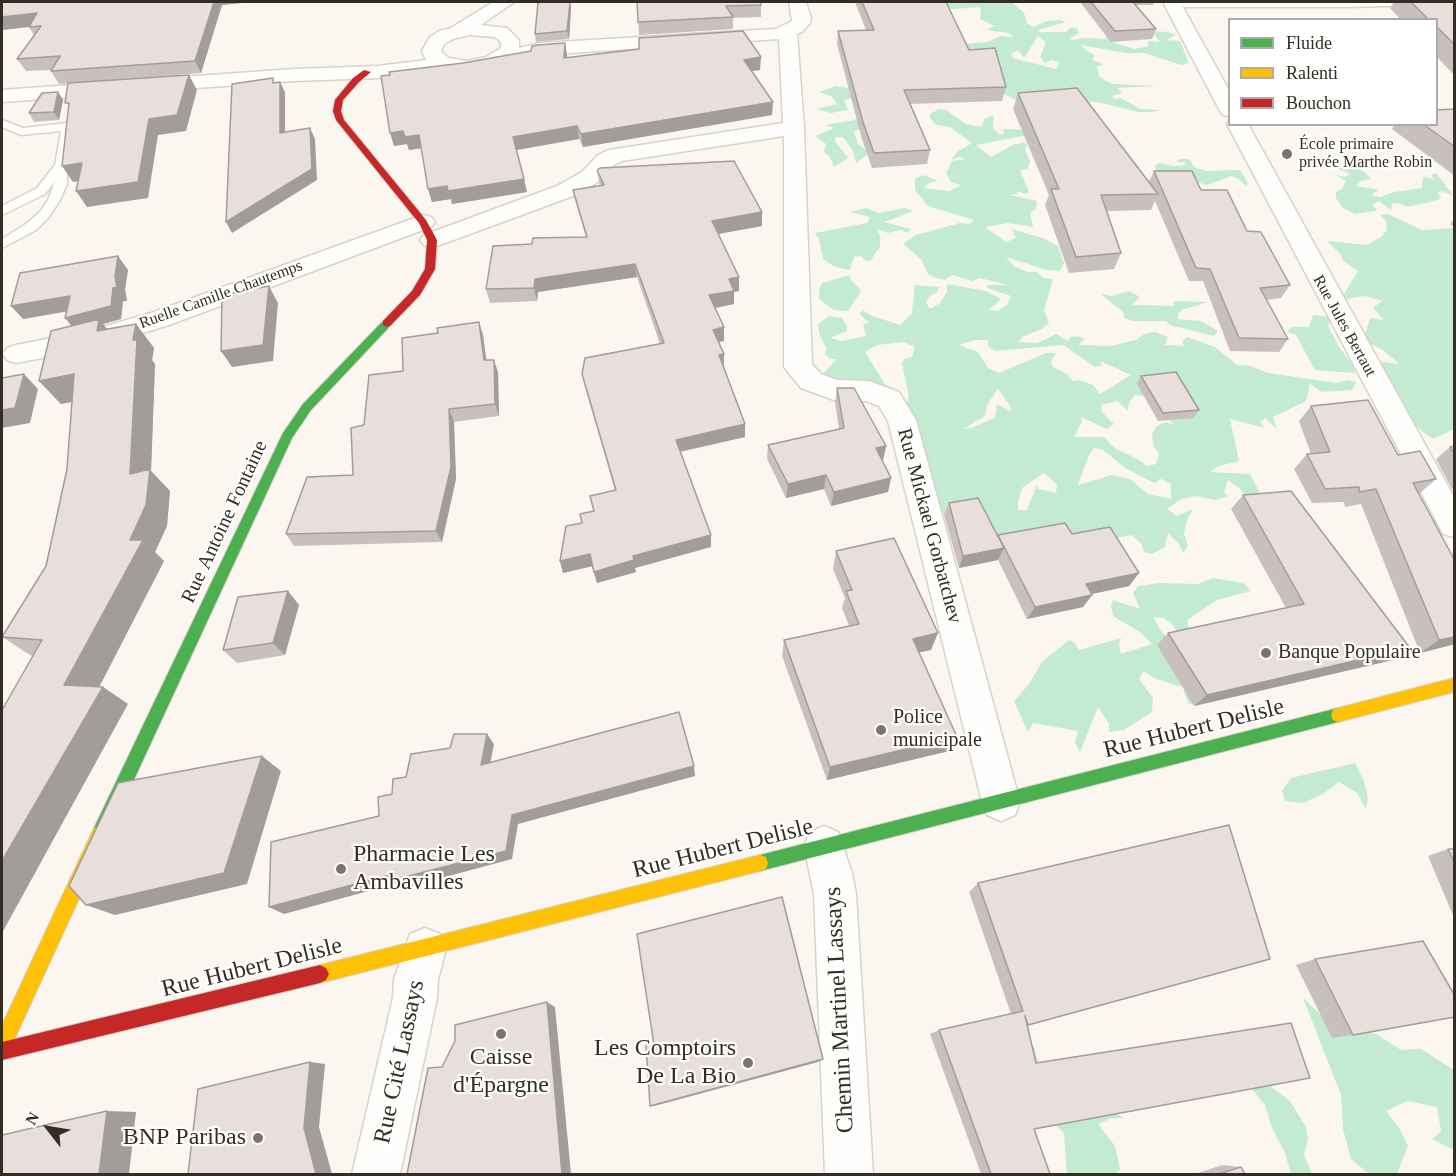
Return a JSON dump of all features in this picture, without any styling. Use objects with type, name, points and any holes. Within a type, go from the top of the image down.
[{"type":"street","points":[[322,74],[437,57],[466,67],[479,65],[506,51],[788,32],[801,23],[802,18],[797,2]]},
{"type":"street","points":[[1172,3],[1228,107]]},
{"type":"street","points":[[491,30],[502,4]]},
{"type":"street","points":[[437,57],[437,40],[458,31],[502,4]]},
{"type":"street","points":[[458,31],[491,30],[506,35],[506,51]]},
{"type":"street","name":"Rue Mickael Gorbatchev","points":[[788,32],[794,128],[798,367],[811,381],[834,390],[869,391],[889,399],[902,420],[1000,802]]},
{"type":"street","points":[[2,96],[72,95],[367,72],[437,57]]},
{"type":"street","points":[[367,72],[356,80],[339,100],[337,111],[340,120],[427,231]]},
{"type":"street","name":"Rue Jules Bertaut","points":[[1238,126],[1455,525]]},
{"type":"street","name":"Ruelle Camille Chautemps","points":[[15,354],[94,339],[427,231],[565,192],[590,177],[606,160],[617,155],[794,128]]},
{"type":"street","name":"Rue Antoine Fontaine","points":[[2,1044],[287,436],[307,407],[416,293],[430,269],[427,231]]},
{"type":"street","name":"Rue Hubert Delisle","points":[[2,1051],[425,949],[1455,685]]},
{"type":"street","name":"Chemin Martinel Lassays","points":[[824,846],[836,894],[849,1174]]},
{"type":"street","name":"Rue Cité Lassays","points":[[376,1174],[415,998],[416,979],[425,949]]},
{"type":"lane","points":[[1172,3],[1427,2]]},
{"type":"lane","points":[[2,123],[21,132],[41,131],[68,121],[61,165],[61,184],[45,214],[31,227],[7,241]]},
{"type":"lane","points":[[7,241],[19,231],[19,227],[7,219],[41,191],[61,165]]},
{"type":"green space","points":[[909,2],[1012,2],[1024,13],[1027,23],[1033,27],[1047,21],[1066,22],[1038,30],[1040,32],[1066,32],[1071,27],[1078,29],[1079,33],[1070,38],[1072,40],[1107,39],[1105,36],[1108,34],[1114,43],[1135,49],[1149,46],[1147,41],[1160,42],[1151,31],[1168,32],[1176,35],[1167,40],[1180,41],[1189,63],[1181,65],[1144,53],[1126,53],[1080,45],[1095,56],[1092,60],[1103,64],[1097,67],[1099,76],[1106,81],[1113,84],[1157,86],[1117,88],[1123,93],[1112,96],[1114,99],[1121,98],[1140,109],[1162,110],[1138,112],[1098,102],[1016,100],[1002,93],[961,44],[987,42],[1001,36],[1014,37],[1009,33],[987,30],[994,26],[980,19],[981,7],[928,11]],"holes":[[[1038,36],[1046,42],[1040,57],[1044,63],[1052,60],[1060,62],[1056,69],[1013,58],[1011,54],[1018,50],[1024,58]]]},
{"type":"green space","points":[[836,86],[851,87],[917,115],[915,119],[861,128],[854,132],[858,144],[870,153],[856,163],[853,151],[843,137],[835,137],[835,141],[848,158],[834,167],[830,157],[824,152],[826,144],[815,136],[834,128],[825,125],[855,120],[861,104],[852,98],[844,100],[848,110],[831,113],[816,109],[837,104],[831,96],[819,92]]},
{"type":"green space","points":[[939,109],[946,110],[966,124],[981,127],[985,118],[991,116],[994,117],[993,128],[1000,135],[1004,133],[1003,129],[1033,130],[1023,136],[976,145],[991,157],[1015,144],[1023,142],[1027,144],[1025,150],[1030,161],[1028,169],[1020,170],[1029,192],[1026,194],[1017,191],[1017,194],[1010,195],[1037,201],[1036,209],[1030,213],[1033,227],[1008,223],[985,227],[1006,242],[1016,238],[1012,229],[1045,239],[1058,246],[1064,263],[1060,271],[1047,270],[1006,257],[1014,266],[1027,272],[1037,272],[1043,278],[1053,279],[1044,310],[1049,323],[1042,329],[1022,337],[1019,342],[1037,343],[1056,334],[1068,341],[1070,337],[1078,336],[1085,339],[1078,345],[1110,346],[1136,340],[1144,334],[1155,332],[1168,337],[1165,345],[1184,346],[1182,342],[1187,337],[1215,347],[1237,365],[1251,366],[1268,373],[1337,383],[1347,380],[1356,382],[1352,390],[1322,392],[1310,384],[1306,401],[1273,417],[1277,429],[1265,418],[1260,422],[1265,428],[1230,419],[1239,461],[1219,466],[1210,472],[1250,474],[1269,510],[1265,518],[1240,489],[1228,480],[1224,492],[1228,496],[1216,500],[1196,496],[1181,499],[1167,509],[1177,516],[1193,509],[1187,520],[1184,534],[1188,546],[1183,553],[1179,544],[1168,533],[1165,547],[1152,554],[1144,552],[1141,543],[1132,535],[1090,543],[950,529],[939,504],[920,484],[906,405],[909,397],[902,364],[904,359],[912,357],[915,347],[904,342],[877,345],[865,352],[886,386],[844,386],[840,381],[821,376],[837,359],[830,359],[825,354],[826,348],[819,333],[818,324],[829,316],[842,318],[847,326],[847,331],[830,338],[842,341],[866,336],[863,324],[870,323],[859,314],[863,310],[870,315],[900,325],[912,313],[915,285],[939,287],[926,302],[929,308],[940,303],[947,292],[947,284],[986,291],[1001,299],[989,310],[998,311],[1007,305],[1011,296],[987,288],[986,285],[1008,285],[980,278],[972,281],[952,275],[945,280],[933,277],[928,274],[921,259],[903,244],[916,235],[960,223],[969,224],[974,220],[928,206],[915,190],[915,179],[923,175],[938,181],[931,182],[923,188],[949,191],[961,185],[951,182],[946,173],[952,161],[965,159],[960,157],[951,160],[958,151],[972,143],[950,127],[936,125],[930,118],[930,114]],"holes":[[[975,340],[988,340],[988,346],[995,351],[1063,345],[1095,367],[1102,366],[1100,361],[1131,375],[1100,394],[1093,385],[1079,380],[1073,381],[1067,374],[1053,367],[1051,362],[1056,353],[1046,353],[999,373],[988,368],[978,352],[959,345]],[[998,389],[1011,411],[997,404],[995,418],[963,429],[985,416],[987,405]],[[1135,395],[1150,397],[1174,425],[1166,422],[1157,426],[1152,434],[1153,445],[1159,453],[1156,464],[1147,466],[1113,447],[1104,437],[1074,437],[1082,421],[1081,417],[1107,429],[1114,424],[1102,412],[1101,405],[1117,401],[1128,411],[1129,403]],[[1094,448],[1103,450],[1125,468],[1154,483],[1161,479],[1171,484],[1171,499],[1148,494],[1130,479],[1112,475],[1078,485],[1089,455]],[[1044,473],[1057,485],[1056,493],[1038,489],[1037,485],[1027,510],[1018,510],[1018,501],[1023,487]]]},
{"type":"green space","points":[[1179,159],[1189,159],[1195,168],[1207,171],[1240,170],[1247,181],[1247,187],[1232,176],[1207,185],[1183,178],[1151,184],[1149,181],[1158,179],[1155,166],[1159,163],[1173,166],[1186,165],[1185,162],[1176,162]]},
{"type":"green space","points":[[1351,167],[1365,172],[1371,179],[1360,181],[1357,186],[1379,190],[1371,195],[1380,197],[1394,192],[1422,188],[1423,177],[1434,179],[1431,175],[1436,173],[1454,196],[1442,191],[1437,192],[1441,198],[1435,201],[1407,207],[1398,203],[1392,204],[1391,210],[1379,201],[1372,205],[1377,209],[1376,211],[1355,214],[1343,208],[1336,198],[1336,192],[1342,189],[1346,181],[1336,175],[1345,177],[1350,174],[1337,168]]},
{"type":"green space","points":[[866,208],[879,213],[905,208],[913,211],[884,222],[911,229],[908,233],[900,230],[888,233],[877,229],[880,236],[880,247],[870,261],[864,260],[862,256],[854,257],[850,270],[835,267],[823,259],[819,239],[815,233],[867,223],[870,217],[850,212]]},
{"type":"green space","points":[[1388,214],[1422,230],[1454,228],[1454,429],[1433,439],[1414,425],[1376,361],[1399,364],[1383,350],[1371,344],[1365,345],[1355,334],[1366,332],[1370,318],[1384,320],[1373,308],[1382,301],[1365,296],[1345,301],[1344,294],[1358,271],[1342,260],[1342,256],[1327,241],[1367,245],[1381,237],[1387,230],[1386,221],[1380,215]]},
{"type":"green space","points":[[850,275],[851,280],[861,291],[848,311],[834,310],[819,299],[822,283]]},
{"type":"green space","points":[[1129,291],[1140,297],[1132,305],[1175,306],[1173,304],[1175,301],[1208,302],[1182,310],[1178,314],[1178,319],[1201,321],[1218,331],[1214,336],[1170,325],[1166,321],[1132,321],[1125,318],[1123,312],[1101,294],[1111,296]]},
{"type":"green space","points":[[1313,315],[1328,317],[1331,320],[1328,326],[1355,373],[1315,370],[1296,335],[1287,332],[1291,327],[1309,327]]},
{"type":"green space","points":[[1213,578],[1244,583],[1251,591],[1217,600],[1187,620],[1190,634],[1179,634],[1171,623],[1163,618],[1153,617],[1161,631],[1199,667],[1201,702],[1189,704],[1184,692],[1188,685],[1178,686],[1154,678],[1144,671],[1139,679],[1153,698],[1152,712],[1124,730],[1109,732],[1109,724],[1098,707],[1080,752],[1075,743],[1078,731],[1033,723],[1028,732],[1014,701],[1029,684],[1042,662],[1069,640],[1075,643],[1079,650],[1121,638],[1119,645],[1121,654],[1152,644],[1140,632],[1113,616],[1111,606],[1113,600],[1140,609],[1133,593],[1138,586],[1160,583],[1198,584]]},
{"type":"green space","points":[[1355,763],[1364,781],[1368,798],[1366,809],[1357,793],[1339,782],[1323,794],[1303,803],[1285,801],[1282,791],[1291,778]]},
{"type":"green space","points":[[1303,998],[1332,1025],[1355,1027],[1378,1035],[1401,1050],[1421,1049],[1454,1070],[1454,1150],[1432,1139],[1441,1131],[1437,1107],[1407,1101],[1386,1111],[1399,1128],[1408,1146],[1397,1174],[1369,1174],[1351,1159],[1343,1129],[1341,1095]]},
{"type":"green space","points":[[1021,1038],[1034,1047],[1044,1080],[1098,1103],[1124,1118],[1112,1118],[1098,1124],[1115,1146],[1120,1169],[1116,1174],[1067,1174],[1064,1133],[1051,1121]]},
{"type":"green space","points":[[1252,1072],[1290,1101],[1306,1127],[1308,1139],[1304,1155],[1312,1174],[1291,1174],[1265,1105],[1251,1088]]},
{"type":"building","points":[[2,2],[214,2],[195,61],[51,71],[60,56],[17,59],[41,26],[29,27],[37,13],[2,17]]},
{"type":"building","points":[[538,2],[570,2],[567,31],[535,34]]},
{"type":"building","points":[[637,2],[760,2],[761,5],[726,6],[733,17],[638,22]]},
{"type":"building","points":[[862,2],[946,2],[969,50],[995,48],[1006,87],[904,90],[930,150],[874,153],[838,31],[874,30]]},
{"type":"building","points":[[1091,2],[1133,2],[1156,29],[1115,31]]},
{"type":"building","points":[[1411,2],[1455,2],[1455,45],[1438,28],[1438,18],[1427,18]]},
{"type":"building","points":[[743,31],[761,57],[744,60],[773,102],[581,134],[577,126],[513,137],[524,179],[448,191],[447,186],[428,189],[419,135],[405,137],[403,131],[390,133],[381,76],[390,75],[389,72],[463,63],[531,51],[532,46],[538,45],[565,43],[564,58],[639,49],[639,38]]},
{"type":"building","points":[[189,75],[177,115],[149,119],[138,182],[76,191],[82,163],[62,166],[69,103],[65,103],[68,83]]},
{"type":"building","points":[[273,78],[273,83],[280,82],[280,133],[310,128],[312,169],[226,222],[232,84]]},
{"type":"building","points":[[1077,88],[1158,194],[1101,195],[1121,253],[1076,257],[1051,189],[1059,189],[1018,93]]},
{"type":"building","points":[[58,92],[54,112],[29,113],[42,93]]},
{"type":"building","points":[[1455,109],[1455,147],[1426,126],[1438,126],[1438,110]]},
{"type":"building","points":[[734,161],[762,212],[712,221],[739,277],[729,279],[734,291],[709,295],[724,327],[713,330],[724,354],[719,355],[745,424],[676,440],[711,535],[633,556],[634,560],[594,572],[590,554],[560,561],[566,526],[582,523],[580,514],[594,511],[590,496],[616,490],[582,374],[585,358],[664,343],[635,264],[535,279],[534,288],[486,289],[493,246],[532,244],[533,238],[587,237],[573,190],[604,185],[597,170],[600,168]]},
{"type":"building","points":[[1154,171],[1192,171],[1201,190],[1227,190],[1247,231],[1261,232],[1290,285],[1260,288],[1288,339],[1239,338],[1210,269],[1196,268]]},
{"type":"building","points":[[118,256],[115,276],[117,287],[113,288],[111,306],[65,318],[70,296],[11,306],[20,273]]},
{"type":"building","points":[[269,286],[263,345],[221,351],[222,295]]},
{"type":"building","points":[[99,319],[97,331],[136,324],[133,340],[137,340],[130,474],[150,469],[146,505],[130,540],[143,540],[64,685],[103,687],[2,861],[2,710],[42,640],[2,637],[46,566],[67,469],[74,374],[39,381],[51,331]]},
{"type":"building","points":[[479,322],[484,360],[494,360],[495,404],[449,409],[451,467],[436,531],[286,534],[307,477],[353,475],[351,428],[364,425],[369,375],[403,371],[402,338],[438,333],[437,328]]},
{"type":"building","points":[[1176,372],[1199,410],[1163,413],[1141,376]]},
{"type":"building","points":[[24,374],[15,408],[2,410],[2,378]]},
{"type":"building","points":[[837,388],[854,388],[886,446],[876,448],[891,478],[834,492],[826,475],[788,484],[768,445],[844,428]]},
{"type":"building","points":[[1368,400],[1398,455],[1420,451],[1436,479],[1413,483],[1455,561],[1455,637],[1439,640],[1376,489],[1359,492],[1359,487],[1325,489],[1307,454],[1330,452],[1311,406]]},
{"type":"building","points":[[1291,491],[1410,648],[1207,695],[1168,633],[1304,604],[1243,495]]},
{"type":"building","points":[[978,498],[1004,548],[963,556],[949,503]]},
{"type":"building","points":[[1065,523],[1072,534],[1110,527],[1139,573],[1086,584],[1092,595],[1035,607],[998,535]]},
{"type":"building","points":[[894,538],[938,633],[913,639],[957,737],[830,767],[784,640],[859,624],[846,591],[852,590],[836,551]]},
{"type":"building","points":[[288,591],[273,643],[223,650],[238,597]]},
{"type":"building","points":[[679,712],[694,766],[512,815],[506,851],[393,880],[393,874],[269,907],[271,842],[379,816],[378,797],[392,794],[393,779],[406,777],[411,754],[450,748],[454,734],[487,734],[481,765]]},
{"type":"building","points":[[262,756],[224,873],[86,905],[69,886],[118,783]]},
{"type":"building","points":[[1229,825],[1270,959],[1028,1025],[1025,1016],[1036,1063],[1291,1023],[1310,1078],[1034,1129],[1050,1174],[991,1174],[939,1030],[1023,1011],[978,883]]},
{"type":"building","points":[[1448,849],[1455,849],[1455,864]]},
{"type":"building","points":[[782,897],[823,1059],[650,1106],[646,1045],[654,1045],[637,934]]},
{"type":"building","points":[[1423,941],[1455,996],[1455,1017],[1353,1035],[1315,959]]},
{"type":"building","points":[[547,1002],[562,1174],[407,1174],[428,1068],[442,1067],[455,1041],[455,1025]]},
{"type":"building","points":[[310,1062],[304,1128],[316,1174],[188,1174],[198,1089]]},
{"type":"building","points":[[107,1111],[99,1174],[2,1174],[2,1135]]},
{"type":"building","points":[[1241,1167],[1245,1174],[1219,1174]]},
{"type":"traffic: fast","points":[[100,834],[287,436],[307,407],[387,323]]},
{"type":"traffic: fast","points":[[760,863],[1338,715]]},
{"type":"traffic: slow","points":[[1338,715],[1454,685]]},
{"type":"traffic: slow","points":[[2,1044],[100,834]]},
{"type":"traffic: slow","points":[[320,974],[760,863]]},
{"type":"traffic: jam","points":[[367,72],[356,80],[339,100],[337,111],[340,120],[423,222],[432,240],[430,269],[416,293],[387,323]]},
{"type":"traffic: jam","points":[[2,1051],[320,974]]},
{"type":"place","name":"École primaire privée Marthe Robin","points":[[1287,154]]},
{"type":"place","name":"Banque Populaire","points":[[1266,653]]},
{"type":"place","name":"Police municipale","points":[[881,730]]},
{"type":"place","name":"Pharmacie Les Ambavilles","points":[[341,869]]},
{"type":"place","name":"Caisse d'Épargne","points":[[501,1034]]},
{"type":"place","name":"Les Comptoirs De La Bio","points":[[748,1063]]},
{"type":"place","name":"BNP Paribas","points":[[258,1138]]}]
